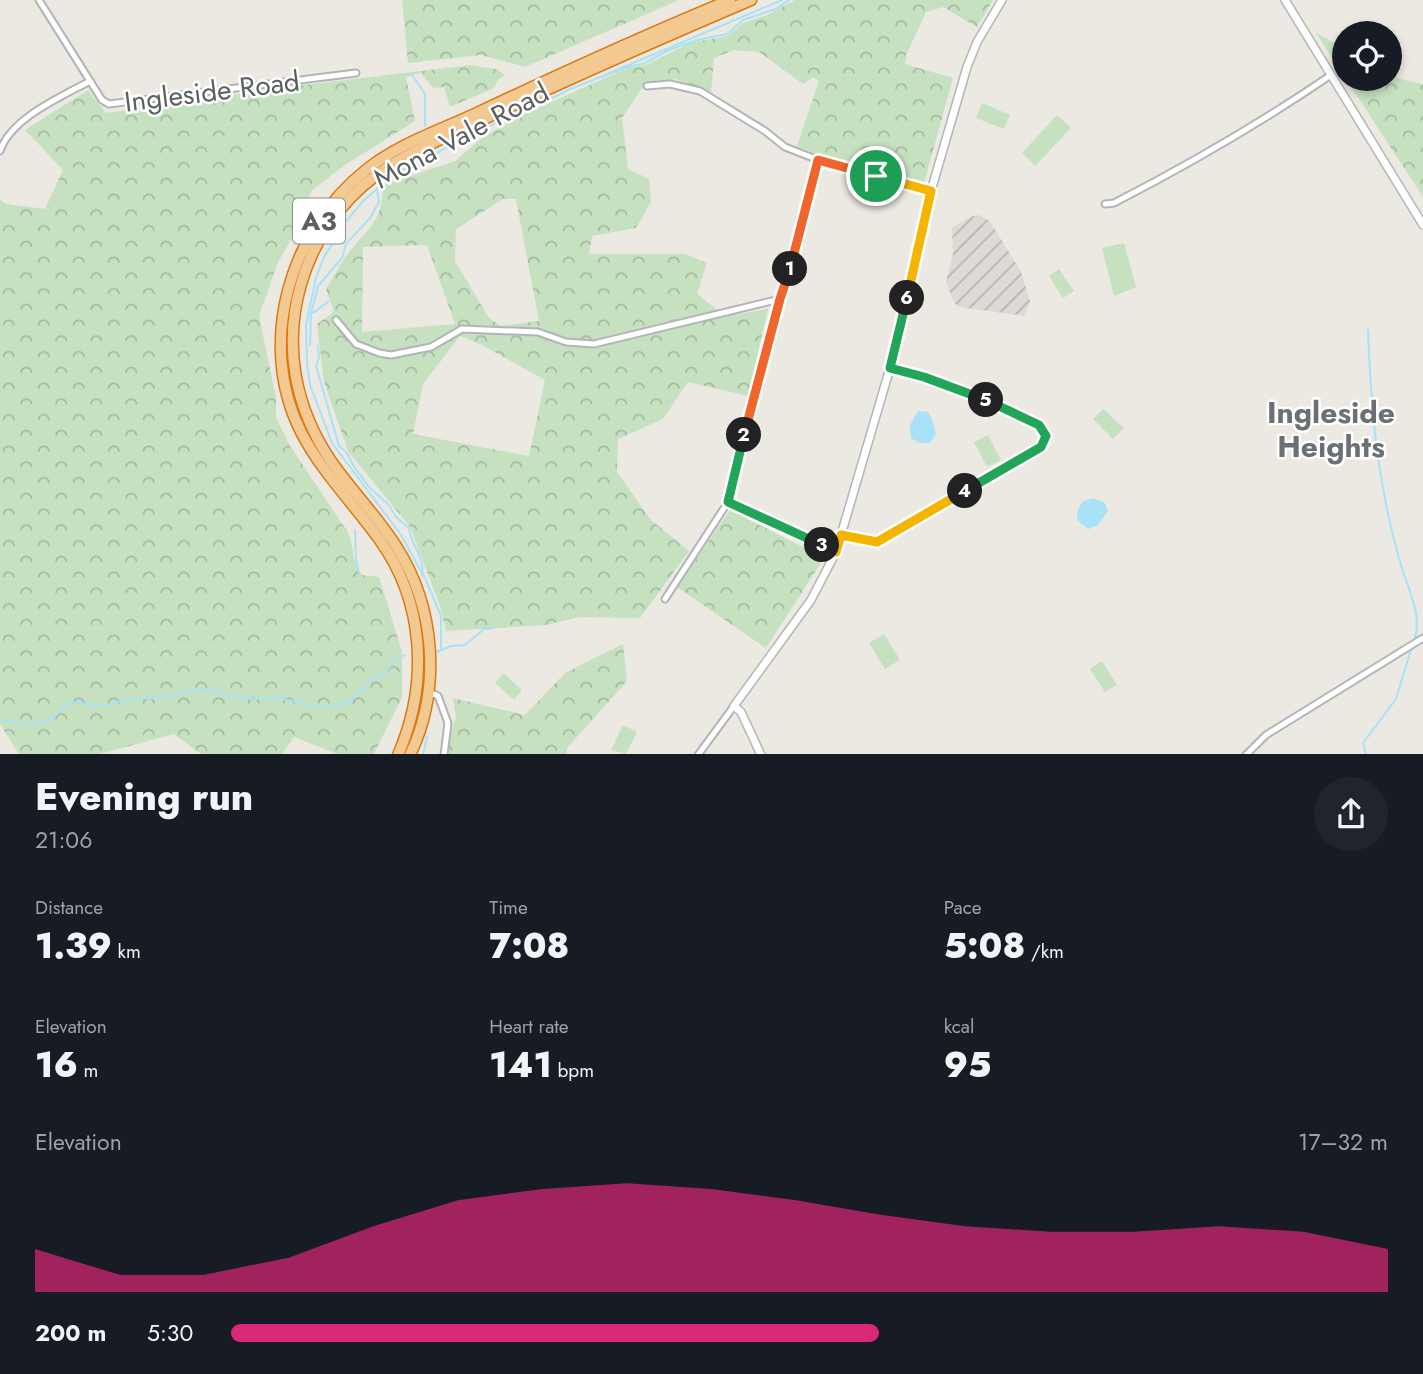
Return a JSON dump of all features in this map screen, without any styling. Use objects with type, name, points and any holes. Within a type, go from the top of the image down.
[{"type":"highway","name":"Mona Vale Road","points":[[398,754],[406,737],[416,697],[419,649],[404,582],[380,540],[325,470],[300,430],[286,387],[281,337],[283,316],[292,275],[304,245],[340,193],[384,157],[638,38],[730,0]]},
{"type":"highway","name":"Mona Vale Road","points":[[410,754],[428,696],[430,660],[427,625],[416,586],[396,545],[331,461],[312,429],[298,395],[293,362],[292,323],[305,268],[321,236],[341,207],[374,177],[408,156],[578,74],[751,0]]},
{"type":"street","name":"Ingleside Road","points":[[38,0],[102,100],[113,104],[356,73]]},
{"type":"street","points":[[698,754],[811,600],[836,552],[890,368],[931,191],[967,67],[977,42],[1002,0]]},
{"type":"street","points":[[1285,0],[1423,225]]},
{"type":"street","points":[[1105,204],[1114,203],[1165,175],[1278,110],[1331,75]]},
{"type":"street","points":[[0,150],[9,133],[21,122],[90,80]]},
{"type":"street","points":[[647,86],[670,84],[700,91],[754,124],[785,147],[818,160],[931,191]]},
{"type":"street","points":[[665,599],[728,502],[818,160]]},
{"type":"street","points":[[336,320],[356,344],[391,355],[431,347],[462,329],[538,332],[566,342],[594,344],[780,299]]},
{"type":"street","points":[[841,535],[877,542],[1041,447],[1046,436],[1039,425],[1004,407],[924,377],[890,368]]},
{"type":"street","points":[[728,502],[836,552]]},
{"type":"street","points":[[1246,754],[1276,729],[1423,638]]},
{"type":"street","points":[[428,696],[438,695],[449,723],[444,754]]},
{"type":"street","points":[[734,706],[741,712],[761,754]]},
{"type":"shaded area","points":[[979,215],[990,221],[1021,272],[1030,301],[1025,316],[957,306],[953,300],[946,282],[953,254],[952,228],[969,217]]},
{"type":"green space","points":[[402,0],[679,0],[525,67],[481,55],[408,63]]},
{"type":"green space","points":[[795,0],[993,0],[977,27],[943,7],[926,12],[906,55],[905,64],[953,78],[924,183],[839,163],[797,146],[819,81],[813,77],[803,84],[759,52],[734,50],[714,58],[711,94],[676,79],[644,85],[622,118],[628,169],[649,179],[651,202],[636,228],[592,236],[589,254],[685,254],[707,263],[697,294],[725,316],[768,309],[748,396],[688,382],[663,419],[618,439],[617,472],[651,520],[689,551],[640,618],[580,617],[546,625],[446,631],[440,606],[410,527],[348,451],[324,382],[317,324],[334,312],[326,289],[346,256],[377,217],[383,185],[455,161],[484,136],[531,111],[630,67],[646,65],[690,43],[727,36],[743,23],[767,15]],"holes":[[[503,199],[516,199],[539,321],[501,326],[489,318],[455,261],[456,229]],[[427,245],[455,324],[362,332],[363,247]],[[460,336],[545,380],[529,456],[413,434],[423,384]]]},
{"type":"green space","points":[[1316,33],[1332,42],[1332,58]]},
{"type":"green space","points":[[471,65],[496,69],[505,75],[498,80],[494,88],[450,107],[444,87],[433,88],[421,73],[406,77],[415,121],[345,165],[311,191],[300,224],[278,262],[259,316],[276,398],[276,417],[290,446],[347,531],[358,570],[362,575],[379,577],[402,652],[402,697],[374,754],[337,754],[294,737],[282,754],[201,754],[174,734],[100,754],[19,754],[0,724],[0,199],[6,204],[45,209],[63,170],[25,130],[88,90],[106,113],[279,88]]},
{"type":"green space","points":[[1402,79],[1423,84],[1423,197],[1354,91],[1402,91]]},
{"type":"green space","points":[[982,103],[1010,115],[1004,129],[976,118]]},
{"type":"green space","points":[[1057,115],[1071,128],[1035,166],[1022,153]]},
{"type":"green space","points":[[1124,243],[1136,287],[1114,296],[1102,248]]},
{"type":"green space","points":[[1059,269],[1074,291],[1063,298],[1049,276]]},
{"type":"green space","points":[[1103,409],[1124,428],[1113,439],[1093,419]]},
{"type":"green space","points":[[988,435],[1001,460],[987,467],[974,442]]},
{"type":"green space","points":[[730,510],[824,558],[766,648],[677,587]]},
{"type":"green space","points":[[884,634],[900,660],[885,669],[869,643]]},
{"type":"green space","points":[[623,644],[627,681],[567,748],[567,754],[442,754],[456,718],[453,698],[525,715],[565,673]]},
{"type":"green space","points":[[1102,661],[1117,685],[1105,692],[1090,669]]},
{"type":"green space","points":[[503,673],[522,690],[514,700],[495,683]]},
{"type":"green space","points":[[623,725],[637,732],[626,754],[611,750]]},
{"type":"water","points":[[918,411],[928,412],[932,419],[936,434],[930,443],[919,443],[911,438],[910,425]]},
{"type":"water","points":[[1093,498],[1104,502],[1108,511],[1098,525],[1088,529],[1078,521],[1077,512],[1082,502]]},
{"type":"waterway","points":[[593,80],[782,0]]},
{"type":"waterway","points":[[310,345],[311,314],[318,286],[342,258],[346,244],[370,218],[379,202],[377,190],[381,181],[521,110],[533,108],[570,89],[630,66],[643,64],[669,50],[697,40],[727,34],[743,20],[776,9],[789,0]]},
{"type":"waterway","points":[[412,75],[425,94],[425,126]]},
{"type":"waterway","points":[[376,190],[345,223],[324,257],[316,278],[306,325],[310,385],[332,443],[401,535],[426,580],[441,616],[441,650]]},
{"type":"waterway","points":[[313,313],[329,301]]},
{"type":"waterway","points":[[1368,330],[1371,390],[1381,480],[1394,539],[1416,613],[1414,641]]},
{"type":"waterway","points":[[318,346],[319,358],[316,366],[339,446],[347,453],[369,487],[409,528],[422,563],[422,575]]},
{"type":"waterway","points":[[355,530],[359,573]]},
{"type":"waterway","points":[[437,652],[451,646],[465,645],[484,629],[494,628]]},
{"type":"waterway","points":[[1366,754],[1363,743],[1396,699],[1412,646]]},
{"type":"waterway","points":[[0,720],[35,725],[54,717],[72,702],[103,706],[125,700],[162,697],[202,689],[251,699],[279,698],[320,707],[335,705],[347,703],[387,672],[393,662],[405,655]]},
{"type":"waterway","points":[[423,754],[427,737]]},
{"type":"district","name":"Ingleside Heights","points":[[1331,430]]},
{"type":"route","points":[[818,160],[876,176],[931,191],[890,368],[924,377],[1004,407],[1039,425],[1046,436],[1041,447],[877,542],[841,535],[836,552],[728,502],[818,160]]}]
